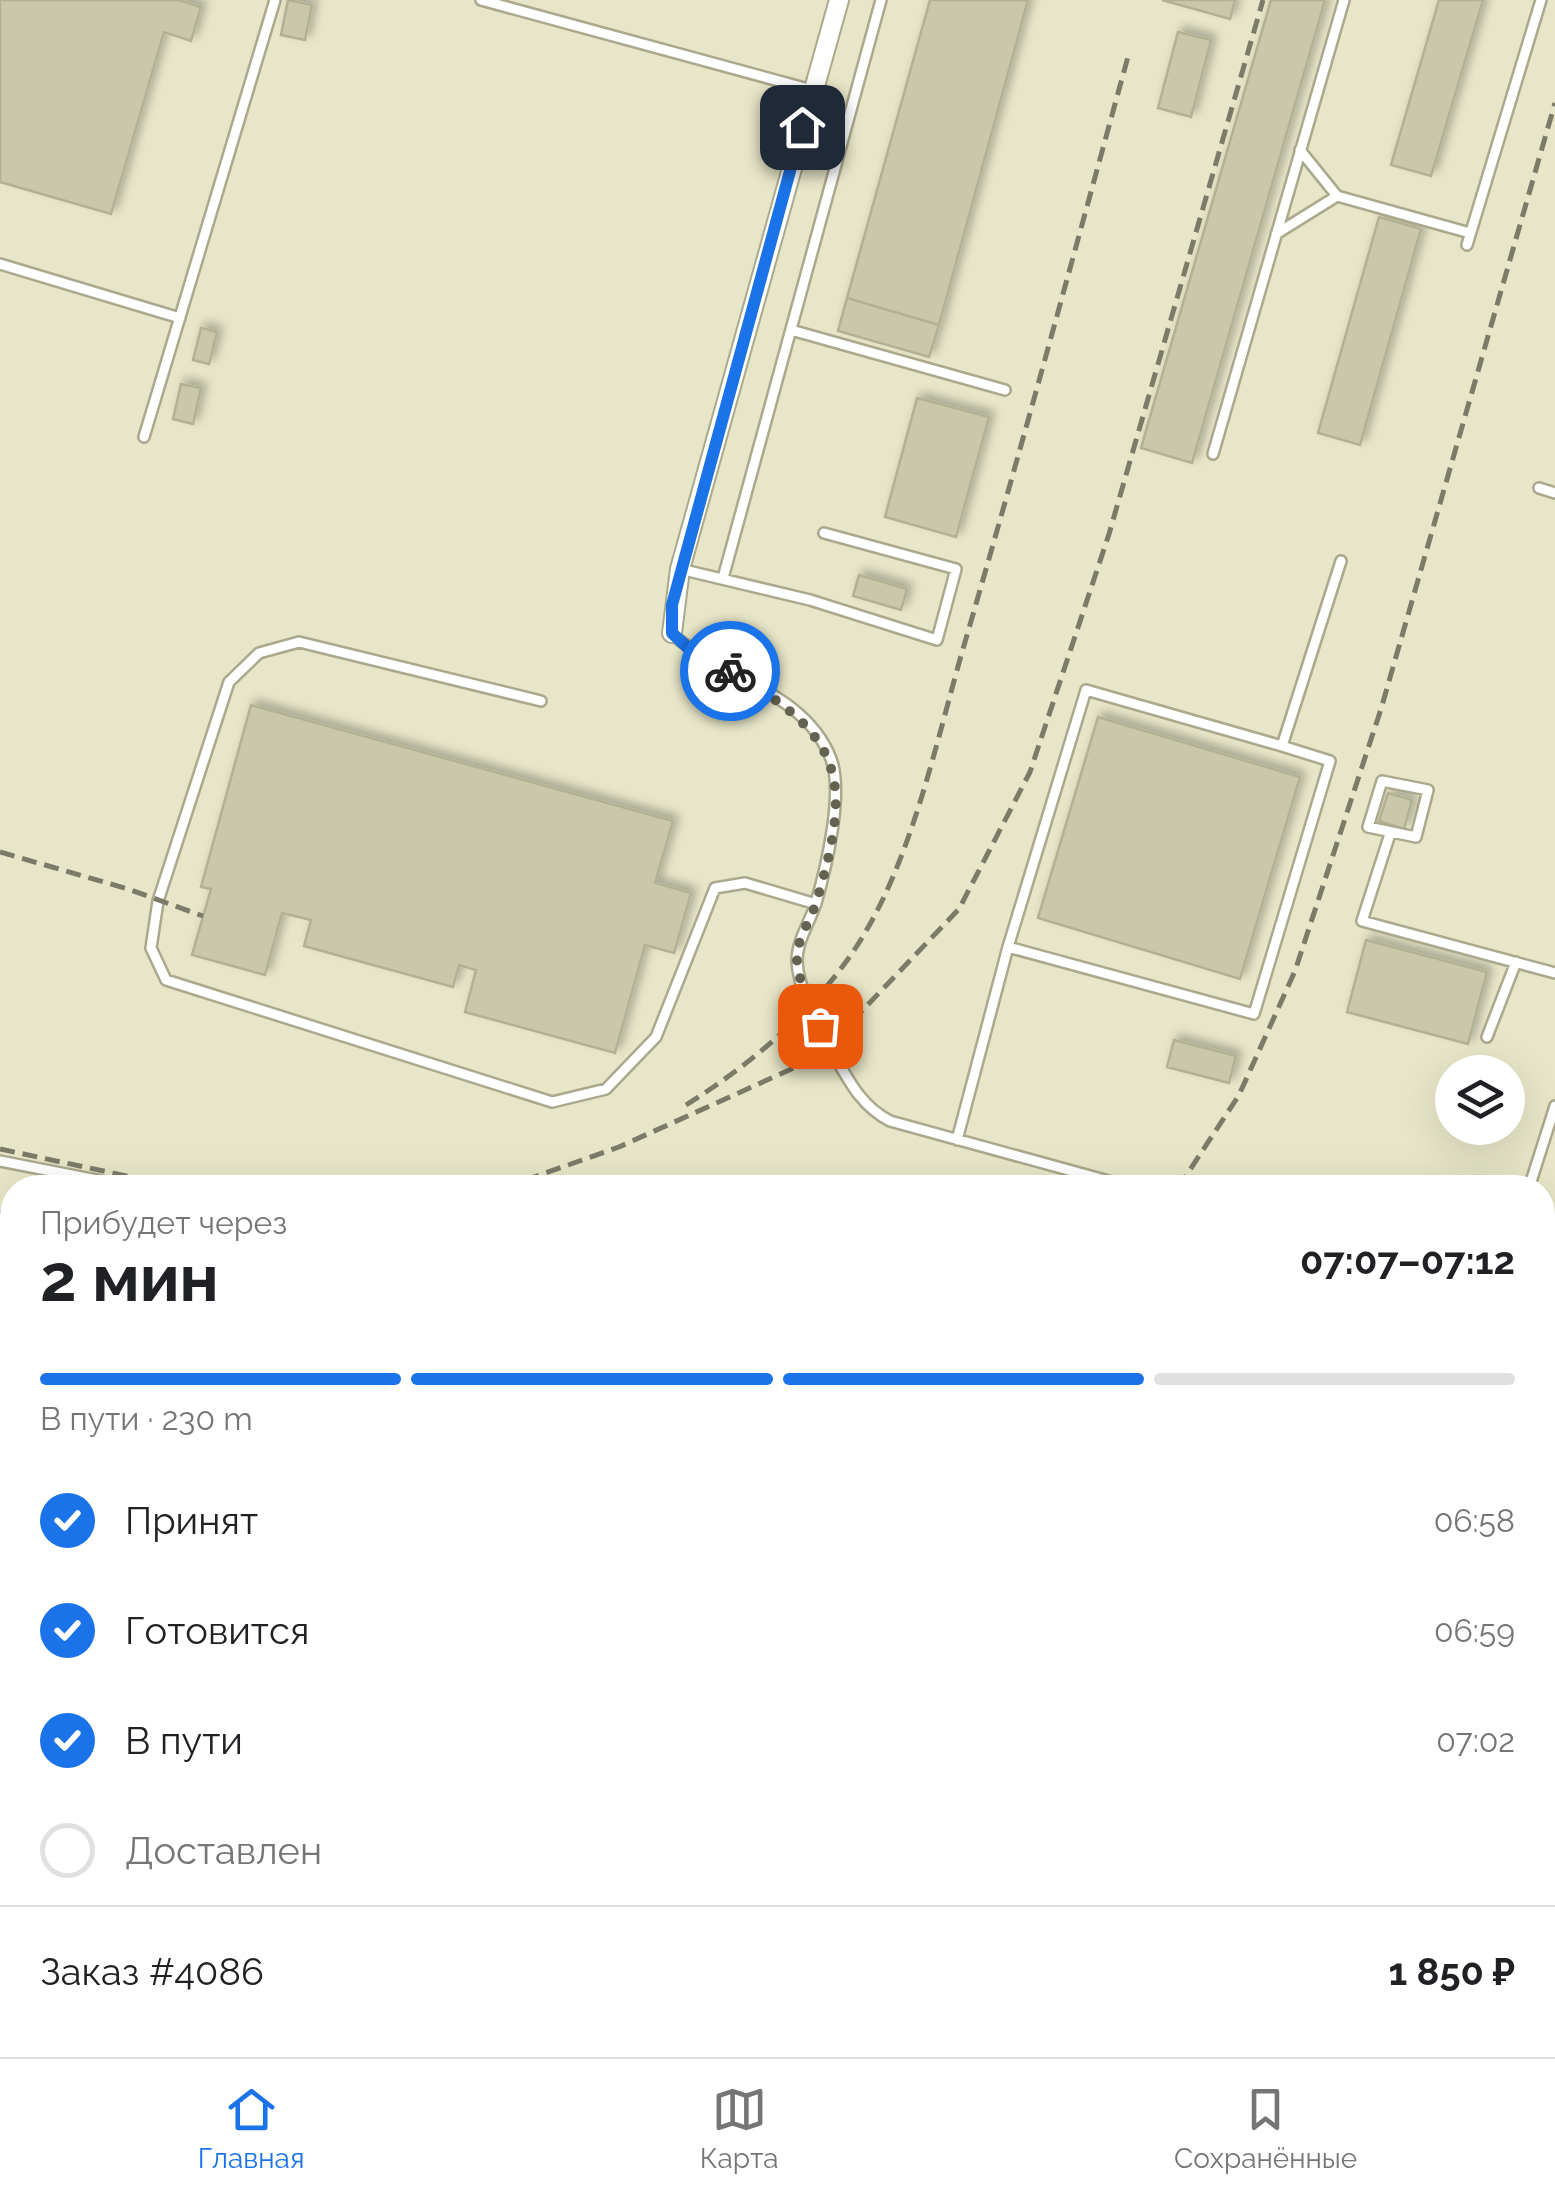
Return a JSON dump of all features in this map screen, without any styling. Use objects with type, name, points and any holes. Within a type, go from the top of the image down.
[{"type":"street","points":[[672,633],[680,569],[840,0]]},
{"type":"lane","points":[[144,437],[275,0]]},
{"type":"lane","points":[[481,0],[812,90]]},
{"type":"lane","points":[[723,578],[882,0]]},
{"type":"lane","points":[[1212,454],[1344,0]]},
{"type":"lane","points":[[1467,244],[1541,0]]},
{"type":"lane","points":[[1300,150],[1337,196],[1470,233]]},
{"type":"lane","points":[[1276,234],[1337,196]]},
{"type":"lane","points":[[0,264],[180,318]]},
{"type":"lane","points":[[790,330],[1005,390]]},
{"type":"lane","points":[[1539,488],[1555,493]]},
{"type":"lane","points":[[680,569],[937,640],[956,569],[824,533]]},
{"type":"lane","points":[[1282,746],[1340,561]]},
{"type":"lane","points":[[672,633],[698,657],[779,698],[814,730],[832,762],[834,815],[816,904],[800,942],[797,963],[811,1006],[868,1110],[890,1121],[1086,1175]]},
{"type":"lane","points":[[541,700],[300,642],[259,653],[229,682],[158,902],[152,948],[166,980],[552,1102],[606,1089],[656,1037],[714,888],[745,883],[816,904]]},
{"type":"lane","points":[[956,1140],[1008,947],[1086,690],[1330,761],[1254,1014],[1008,947]]},
{"type":"lane","points":[[1382,781],[1428,790],[1416,837],[1390,834],[1368,828],[1382,781]]},
{"type":"lane","points":[[1390,834],[1362,921],[1555,972]]},
{"type":"lane","points":[[1486,1038],[1516,962]]},
{"type":"lane","points":[[1533,1175],[1555,1106]]},
{"type":"lane","points":[[0,1162],[70,1175]]},
{"type":"building","points":[[0,0],[179,0],[201,7],[191,41],[164,32],[111,214],[0,182]]},
{"type":"building","points":[[288,0],[312,5],[305,40],[281,35]]},
{"type":"building","points":[[930,0],[1028,0],[939,325],[847,298]]},
{"type":"building","points":[[1162,0],[1235,0],[1230,19]]},
{"type":"building","points":[[1271,0],[1325,0],[1192,463],[1141,448]]},
{"type":"building","points":[[1439,0],[1483,0],[1431,176],[1391,165]]},
{"type":"building","points":[[1178,32],[1211,40],[1191,117],[1158,108]]},
{"type":"building","points":[[1379,217],[1421,229],[1360,445],[1318,433]]},
{"type":"building","points":[[847,298],[939,325],[929,357],[838,331]]},
{"type":"building","points":[[201,328],[217,332],[209,364],[193,360]]},
{"type":"building","points":[[181,384],[201,388],[193,424],[173,419]]},
{"type":"building","points":[[917,398],[989,417],[956,537],[885,517]]},
{"type":"building","points":[[859,575],[907,589],[901,610],[853,596]]},
{"type":"building","points":[[251,705],[673,821],[655,883],[691,893],[674,953],[645,945],[615,1053],[465,1012],[476,970],[459,965],[453,987],[304,946],[311,920],[282,913],[265,975],[192,955],[211,889],[201,887]]},
{"type":"building","points":[[1098,717],[1300,777],[1240,979],[1038,918]]},
{"type":"building","points":[[1388,793],[1412,800],[1404,829],[1379,821]]},
{"type":"building","points":[[1366,940],[1487,972],[1468,1044],[1347,1012]]},
{"type":"building","points":[[1174,1040],[1236,1056],[1229,1083],[1167,1067]]},
{"type":"railway","points":[[540,1175],[619,1147],[818,1057],[959,909],[1030,772],[1109,534],[1263,0]]},
{"type":"railway","points":[[686,1105],[753,1057],[813,1002],[848,959],[889,887],[919,806],[1129,53]]},
{"type":"railway","points":[[1187,1175],[1239,1095],[1295,971],[1381,709],[1555,103]]},
{"type":"railway","points":[[0,852],[128,889],[203,916]]},
{"type":"railway","points":[[0,1149],[122,1175]]},
{"type":"way so far","points":[[730,671],[779,698],[814,730],[832,762],[834,815],[816,904],[800,942],[797,963],[820,1026]]},
{"type":"route","points":[[730,671],[698,657],[672,633],[672,605],[802,127]]}]
